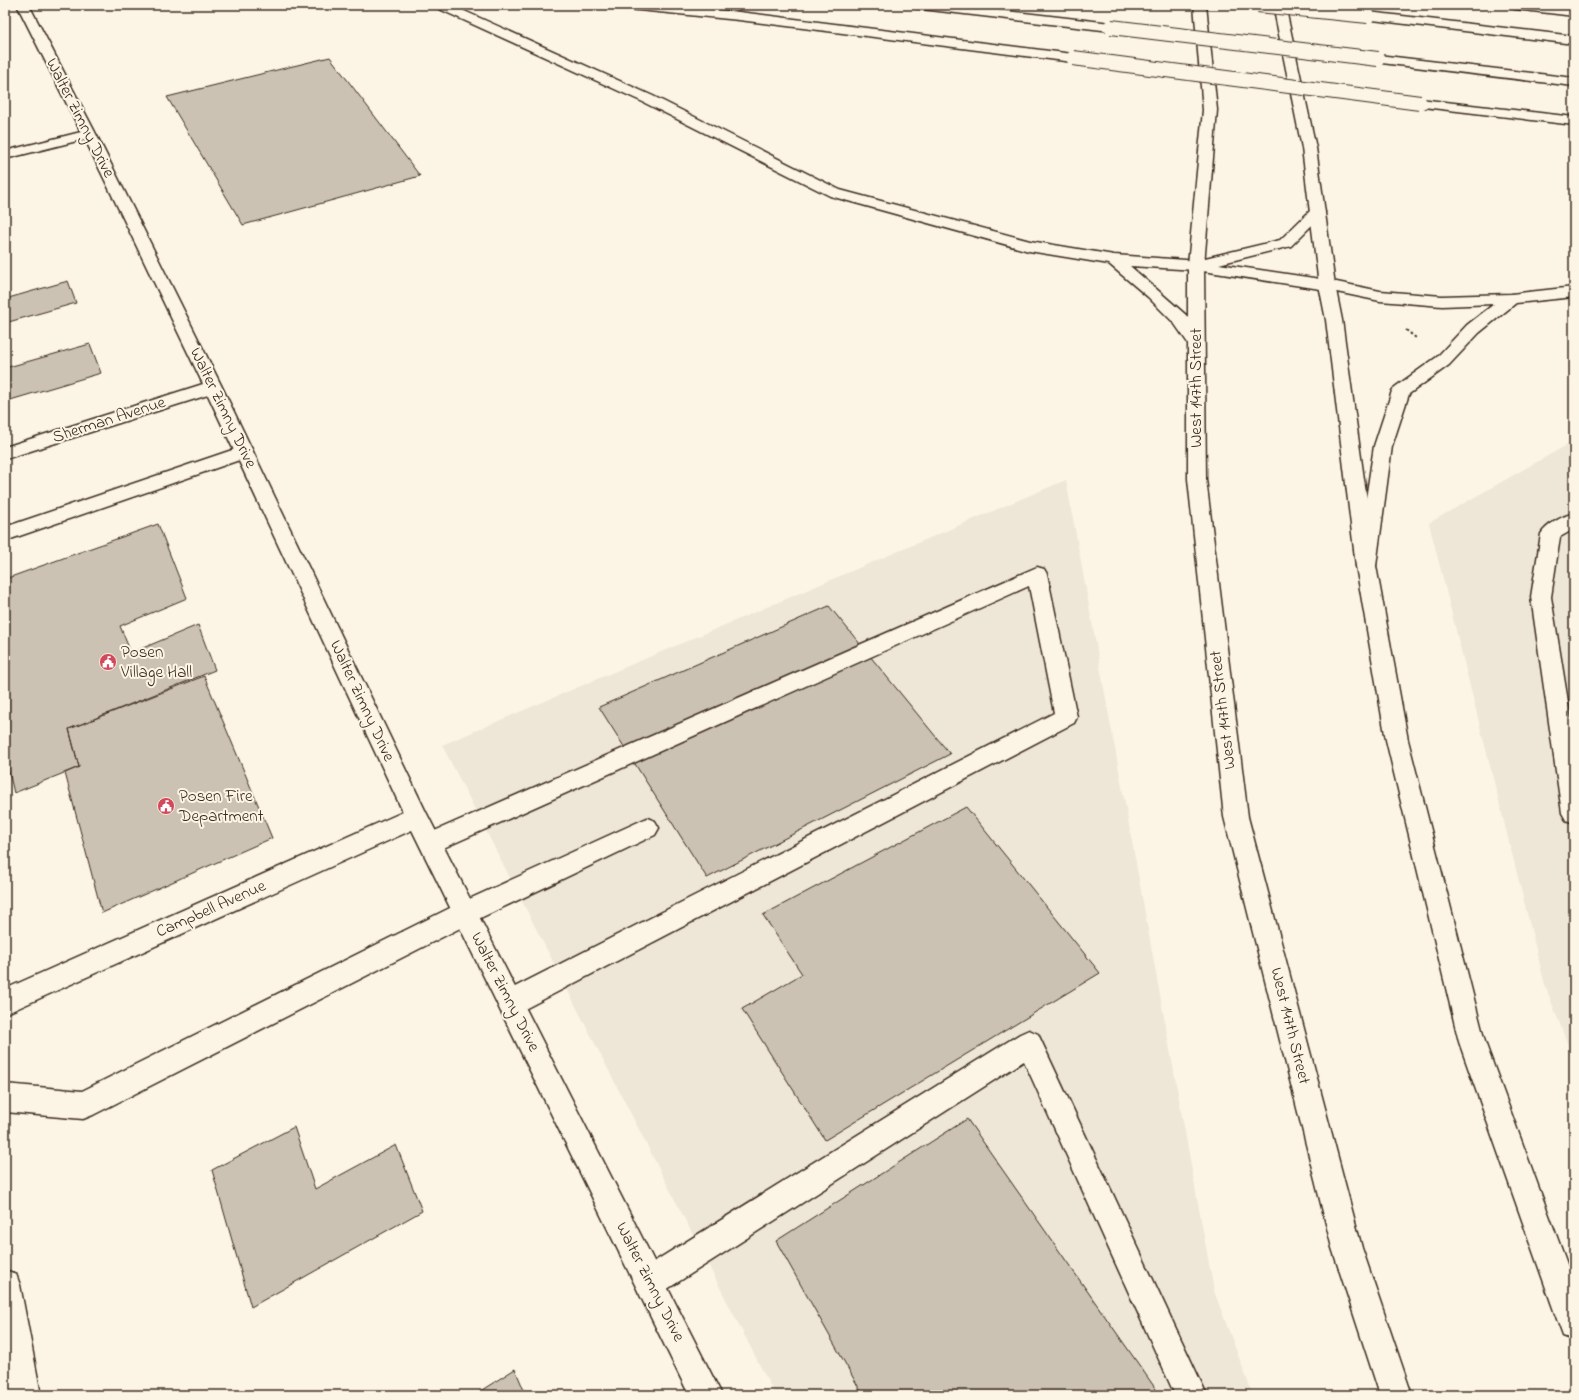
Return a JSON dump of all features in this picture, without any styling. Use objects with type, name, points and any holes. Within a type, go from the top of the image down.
[{"type":"main road","name":"Walter Zimny Drive","points":[[23,5],[89,134],[213,387],[417,817],[706,1395]]},
{"type":"main road","points":[[441,5],[648,99],[835,193],[1030,246],[1114,260],[1196,265],[1327,285],[1380,296],[1442,301],[1511,299],[1574,292]]},
{"type":"main road","points":[[628,5],[739,16],[1420,103],[1574,121]]},
{"type":"main road","points":[[921,5],[1574,82]]},
{"type":"main road","name":"West 147th Street","points":[[1200,5],[1210,110],[1196,265],[1197,478],[1236,817],[1347,1248],[1396,1395]]},
{"type":"main road","points":[[1258,5],[1574,40]]},
{"type":"main road","points":[[1279,5],[1309,148],[1327,285],[1335,327],[1366,566],[1397,740],[1472,1042],[1574,1325]]},
{"type":"main road","points":[[1514,5],[1574,12]]},
{"type":"main road","points":[[5,155],[89,134]]},
{"type":"main road","points":[[1196,265],[1285,243],[1317,212]]},
{"type":"main road","points":[[1114,260],[1154,294],[1180,319],[1196,342]]},
{"type":"main road","points":[[1366,566],[1383,446],[1401,392],[1443,362],[1473,329],[1511,299]]},
{"type":"main road","name":"Sherman Avenue","points":[[5,453],[213,387]]},
{"type":"main road","points":[[5,534],[244,452]]},
{"type":"main road","points":[[1574,520],[1551,534],[1541,596],[1574,813]]},
{"type":"main road","points":[[431,843],[1037,574],[1066,717],[510,1003]]},
{"type":"main road","name":"Campbell Avenue","points":[[5,1002],[417,817]]},
{"type":"main road","points":[[5,1098],[83,1105],[466,913],[647,828]]},
{"type":"main road","points":[[650,1282],[1029,1043],[1192,1395]]},
{"type":"main road","points":[[5,1285],[25,1395]]},
{"type":"path","points":[[1405,328],[1408,333],[1418,339]]},
{"type":"shaded area","points":[[1574,441],[1574,1061],[1545,985],[1429,523]]},
{"type":"shaded area","points":[[1066,480],[1214,1291],[1253,1395],[775,1395],[442,745]]},
{"type":"building","points":[[330,57],[420,176],[243,225],[167,97]]},
{"type":"building","points":[[68,281],[76,303],[5,323],[5,299]]},
{"type":"building","points":[[90,344],[101,373],[7,401],[5,396],[5,368]]},
{"type":"building","name":"Posen Village Hall","points":[[158,524],[187,598],[120,626],[131,653],[198,625],[215,670],[69,729],[79,767],[14,793],[5,755],[5,579]]},
{"type":"building","points":[[829,606],[950,754],[707,878],[599,707]]},
{"type":"building","name":"Posen Fire Department","points":[[204,676],[272,838],[102,913],[65,773],[79,767],[69,729]]},
{"type":"building","points":[[966,807],[1100,973],[825,1140],[742,1009],[802,974],[763,915]]},
{"type":"building","points":[[967,1119],[1160,1395],[863,1395],[776,1241]]},
{"type":"building","points":[[294,1127],[315,1189],[396,1145],[422,1211],[251,1307],[212,1170]]},
{"type":"building","points":[[515,1369],[526,1395],[474,1395]]},
{"type":"place","name":"Posen Village Hall","points":[[108,662]]},
{"type":"place","name":"Posen Fire Department","points":[[166,806]]}]
